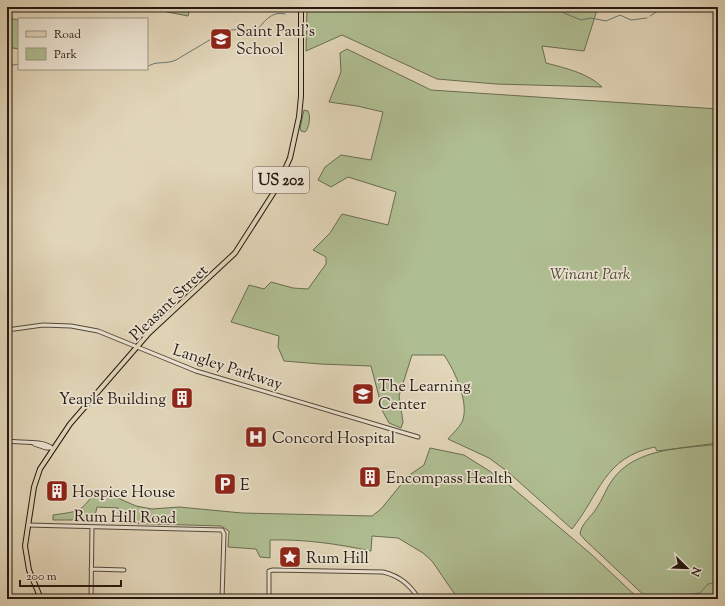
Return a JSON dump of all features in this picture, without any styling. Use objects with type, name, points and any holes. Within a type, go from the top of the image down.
[{"type":"main road","name":"Pleasant Street","points":[[41,599],[26,556],[28,525],[38,473],[52,448],[78,413],[159,323],[235,253],[280,181],[292,151],[300,112],[301,7]]},
{"type":"street","name":"Langley Parkway","points":[[7,330],[43,325],[71,326],[98,331],[138,346],[196,371],[418,437]]},
{"type":"street","points":[[7,441],[52,448]]},
{"type":"street","name":"Rum Hill Road","points":[[28,525],[222,530],[224,534],[222,599]]},
{"type":"street","points":[[91,599],[92,527]]},
{"type":"street","points":[[91,569],[124,570]]},
{"type":"street","points":[[269,599],[269,571],[383,572],[391,574],[404,581],[419,599]]},
{"type":"green space","points":[[142,7],[190,7],[188,16]]},
{"type":"green space","points":[[307,7],[470,7],[473,11],[477,7],[598,7],[584,51],[542,46],[546,63],[568,69],[590,78],[602,87],[496,84],[437,79],[342,35],[306,51]]},
{"type":"green space","points":[[7,18],[18,20],[18,49],[7,47]]},
{"type":"green space","name":"Winant Park","points":[[347,49],[431,90],[718,109],[718,443],[657,451],[655,447],[638,452],[624,459],[605,479],[572,529],[508,472],[489,458],[448,439],[462,422],[464,406],[463,397],[457,378],[444,355],[412,355],[399,396],[403,422],[401,428],[389,423],[383,412],[371,366],[284,361],[278,347],[279,336],[231,322],[249,285],[264,289],[271,282],[293,288],[308,289],[326,264],[326,257],[313,250],[330,233],[342,214],[388,225],[396,192],[348,177],[331,187],[318,180],[325,167],[341,155],[371,160],[383,112],[329,102],[341,72],[340,53]]},
{"type":"green space","points":[[304,110],[308,111],[309,116],[308,125],[305,132],[301,131],[300,128]]},
{"type":"green space","points":[[718,444],[718,599],[648,599],[585,540],[580,534],[582,527],[594,512],[613,479],[634,461],[661,451]]},
{"type":"green space","points":[[430,448],[464,455],[502,479],[591,554],[639,599],[458,599],[432,561],[423,553],[398,538],[372,536],[371,551],[321,542],[270,540],[270,558],[260,557],[256,549],[228,547],[229,531],[221,526],[119,523],[118,508],[97,507],[94,520],[53,520],[53,515],[80,509],[97,489],[136,506],[152,509],[179,507],[242,513],[372,516],[381,509],[408,476],[424,465]]},
{"type":"waterway","points":[[305,9],[322,9],[325,12],[334,7]]},
{"type":"waterway","points":[[338,7],[344,11],[356,7]]},
{"type":"waterway","points":[[531,7],[545,7]]},
{"type":"waterway","points":[[558,7],[564,13],[581,20],[591,18],[606,21],[620,15],[631,20],[647,18]]},
{"type":"waterway","points":[[650,16],[658,11],[672,7]]},
{"type":"waterway","points":[[148,66],[176,60],[223,32],[259,28],[273,15],[281,13],[285,14]]},
{"type":"waterway","points":[[7,66],[18,64]]},
{"type":"waterway","points":[[645,595],[668,597],[700,593],[708,584],[718,582]]},
{"type":"waterway","points":[[633,599],[638,596]]},
{"type":"place","name":"Saint Paul's School","points":[[221,39]]},
{"type":"place","name":"The Learning Center","points":[[363,394]]},
{"type":"place","name":"Yeaple Building","points":[[182,398]]},
{"type":"place","name":"Concord Hospital","points":[[256,437]]},
{"type":"place","name":"Encompass Health","points":[[370,477]]},
{"type":"place","name":"E","points":[[225,484]]},
{"type":"place","name":"Hospice House","points":[[57,491]]},
{"type":"place","name":"Rum Hill","points":[[290,557]]}]
